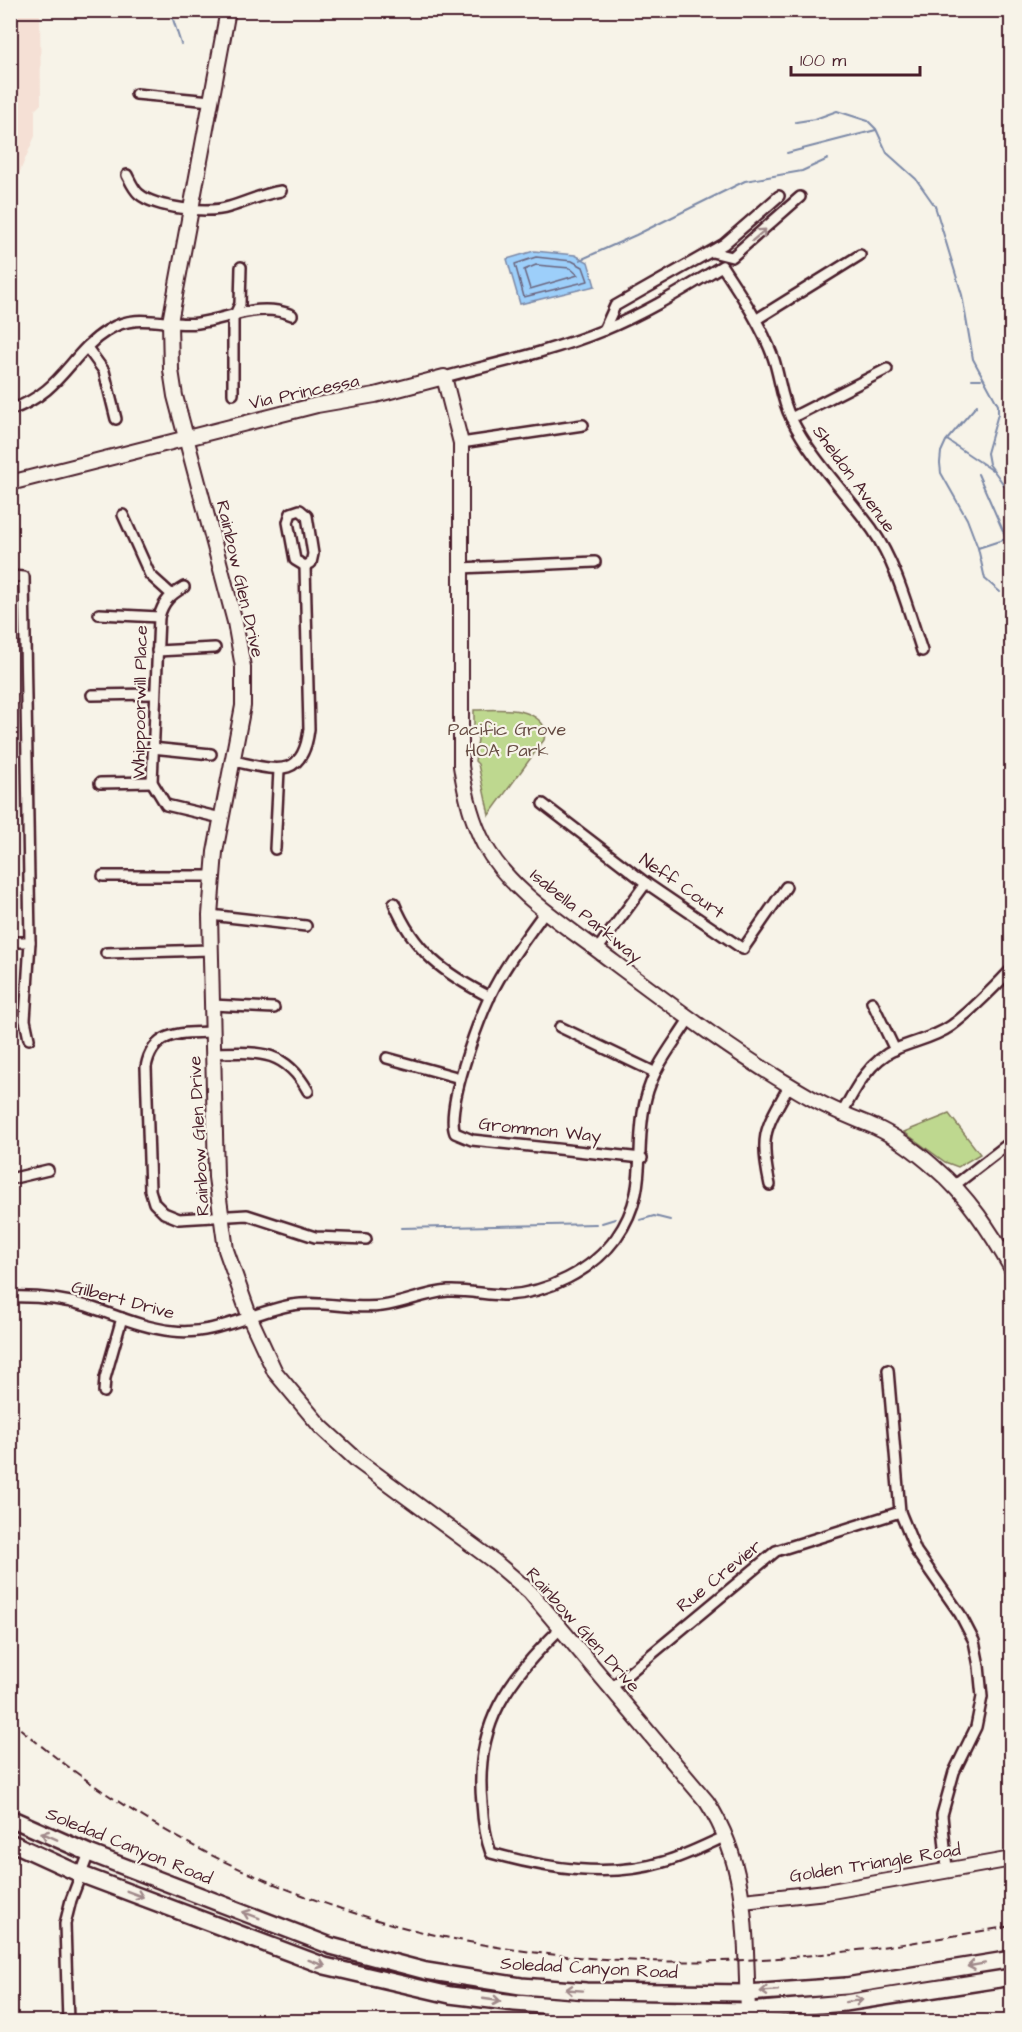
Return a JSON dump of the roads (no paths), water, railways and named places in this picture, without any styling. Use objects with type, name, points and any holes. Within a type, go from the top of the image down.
[{"type":"main road","name":"Soledad Canyon Road","points":[[10,1818],[89,1853],[331,1946],[426,1971],[521,1986],[586,1991],[747,1993],[846,1986],[1011,1959]]},
{"type":"main road","name":"Soledad Canyon Road","points":[[10,1842],[80,1874],[325,1966],[424,1991],[515,2003],[748,2016],[1011,1977]]},
{"type":"street","name":"Rainbow Glen Drive","points":[[228,10],[170,322],[171,370],[186,438],[240,643],[243,706],[211,876],[210,915],[220,1216],[226,1250],[250,1318],[275,1371],[321,1427],[358,1461],[495,1562],[530,1592],[699,1792],[726,1836],[738,1868],[744,1901],[748,2016]]},
{"type":"street","points":[[136,94],[212,101]]},
{"type":"street","points":[[127,175],[137,193],[150,201],[191,209],[226,208],[262,194],[281,191]]},
{"type":"street","points":[[604,330],[610,314],[621,302],[712,252],[779,196]]},
{"type":"street","points":[[712,252],[732,257],[801,197]]},
{"type":"street","points":[[757,319],[860,255]]},
{"type":"street","name":"Via Princessa","points":[[10,483],[317,405],[375,395],[523,356],[604,330],[664,301],[722,266]]},
{"type":"street","name":"Sheldon Avenue","points":[[722,266],[757,319],[774,359],[781,392],[791,418],[816,459],[873,530],[894,569],[922,651]]},
{"type":"street","points":[[232,394],[234,319],[240,304],[241,267]]},
{"type":"street","points":[[10,410],[50,389],[107,330],[120,323],[145,320],[198,323],[237,312],[276,309],[292,315]]},
{"type":"street","points":[[88,349],[104,371],[116,419]]},
{"type":"street","points":[[791,418],[887,369]]},
{"type":"street","name":"Isabella Parkway","points":[[444,377],[460,443],[460,738],[465,792],[485,846],[514,882],[546,910],[689,1019],[789,1086],[841,1115],[876,1128],[905,1144],[955,1185],[993,1236],[1011,1269]]},
{"type":"street","points":[[460,443],[583,424]]},
{"type":"street","points":[[233,761],[279,770],[290,767],[301,759],[308,738],[305,566],[313,557],[308,519],[305,513],[297,510],[291,513],[288,522],[295,561],[305,566]]},
{"type":"street","points":[[123,515],[150,575],[171,594],[184,587]]},
{"type":"street","points":[[460,568],[595,562]]},
{"type":"street","points":[[10,576],[24,577],[30,942],[26,1020],[29,1039]]},
{"type":"street","name":"Whippoorwill Place","points":[[171,594],[163,604],[159,617],[152,782],[166,805],[175,809],[221,818]]},
{"type":"street","points":[[99,614],[159,617]]},
{"type":"street","points":[[157,651],[215,648]]},
{"type":"street","points":[[92,695],[154,694]]},
{"type":"street","points":[[152,748],[211,754]]},
{"type":"street","points":[[275,849],[279,770]]},
{"type":"street","points":[[100,783],[152,782]]},
{"type":"street","name":"Neff Court","points":[[543,804],[646,883],[743,949],[786,887]]},
{"type":"street","points":[[103,876],[211,876]]},
{"type":"street","points":[[597,950],[646,883]]},
{"type":"street","points":[[394,903],[404,928],[428,957],[458,980],[490,997]]},
{"type":"street","name":"Grommon Way","points":[[546,910],[512,957],[490,997],[460,1078],[452,1125],[455,1133],[462,1137],[642,1158]]},
{"type":"street","points":[[210,915],[306,926]]},
{"type":"street","points":[[10,942],[30,942]]},
{"type":"street","points":[[106,953],[210,950]]},
{"type":"street","points":[[841,1115],[862,1076],[895,1050],[923,1041],[951,1026],[1011,969]]},
{"type":"street","points":[[872,1002],[895,1050]]},
{"type":"street","points":[[212,1005],[274,1008]]},
{"type":"street","name":"Gilbert Drive","points":[[10,1297],[56,1299],[156,1328],[193,1332],[214,1329],[292,1305],[317,1303],[382,1306],[436,1292],[505,1295],[546,1287],[572,1276],[599,1257],[616,1238],[629,1214],[639,1185],[645,1099],[654,1072],[689,1019]]},
{"type":"street","points":[[560,1027],[654,1072]]},
{"type":"street","points":[[213,1032],[168,1036],[154,1044],[149,1053],[146,1067],[150,1190],[154,1203],[164,1213],[179,1219],[247,1215],[315,1237],[366,1239]]},
{"type":"street","points":[[213,1053],[247,1053],[278,1060],[288,1064],[298,1074],[308,1091]]},
{"type":"street","points":[[387,1058],[460,1078]]},
{"type":"street","points":[[770,1185],[765,1164],[765,1127],[789,1086]]},
{"type":"street","points":[[955,1185],[1011,1141]]},
{"type":"street","points":[[10,1179],[48,1170]]},
{"type":"street","points":[[104,1392],[105,1378],[123,1318]]},
{"type":"street","points":[[888,1370],[900,1512],[916,1551],[960,1614],[974,1641],[979,1666],[982,1697],[976,1727],[954,1772],[942,1815],[947,1869]]},
{"type":"street","name":"Rue Crevier","points":[[611,1688],[776,1551],[900,1512]]},
{"type":"street","points":[[562,1628],[530,1659],[509,1685],[488,1729],[482,1759],[480,1789],[486,1840],[491,1853],[577,1869],[620,1870],[663,1862],[726,1836]]},
{"type":"street","points":[[68,2022],[65,1924],[80,1874],[89,1853]]},
{"type":"street","name":"Golden Triangle Road","points":[[744,1901],[826,1893],[1011,1859]]},
{"type":"water","points":[[534,251],[575,255],[588,262],[595,286],[520,304],[507,259]]},
{"type":"waterway","points":[[170,10],[181,44]]},
{"type":"waterway","points":[[796,122],[815,119],[837,111],[868,121],[876,129],[887,153],[916,179],[935,206],[962,295],[973,359],[998,405],[998,414],[987,453],[989,464],[1012,496]]},
{"type":"waterway","points":[[787,153],[876,130]]},
{"type":"waterway","points":[[580,260],[745,181],[802,171],[828,159]]},
{"type":"waterway","points":[[972,379],[981,379]]},
{"type":"waterway","points":[[977,405],[946,441],[941,452],[941,473],[967,519],[978,548],[1012,537]]},
{"type":"waterway","points":[[947,440],[992,470]]},
{"type":"waterway","points":[[978,474],[1004,533],[1012,570]]},
{"type":"waterway","points":[[978,548],[985,579],[1000,592]]},
{"type":"waterway","points":[[640,1220],[654,1216],[670,1220]]},
{"type":"waterway","points":[[602,1223],[615,1219]]},
{"type":"waterway","points":[[401,1228],[596,1224]]},
{"type":"railway","points":[[10,1720],[100,1789],[195,1846],[293,1891],[395,1925],[500,1947],[609,1959],[719,1961],[854,1951],[1012,1926]]},
{"type":"park label","name":"Pacific Grove HOA Park","points":[[507,739]]}]
